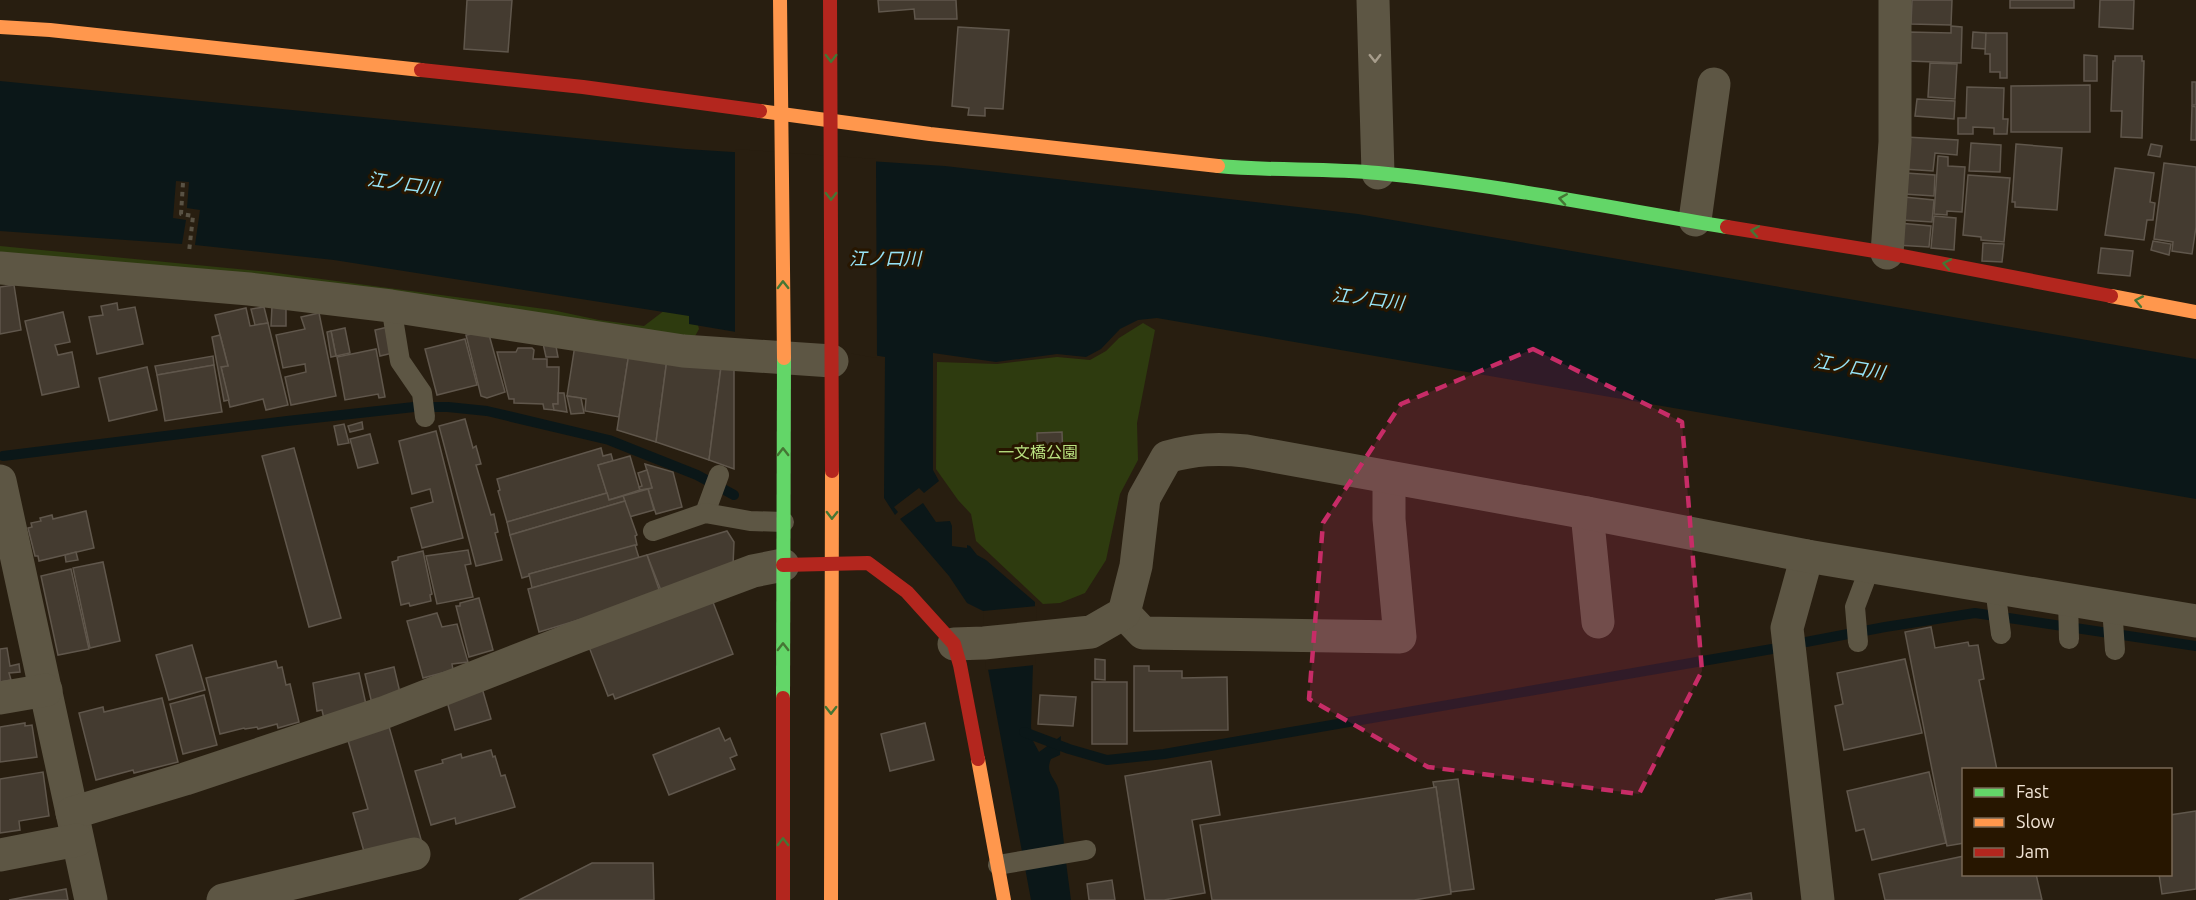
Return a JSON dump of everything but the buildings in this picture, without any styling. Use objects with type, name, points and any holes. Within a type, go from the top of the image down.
[{"type":"street","points":[[780,0],[784,351],[783,900]]},
{"type":"street","points":[[830,0],[831,900]]},
{"type":"street","points":[[1373,0],[1378,172]]},
{"type":"street","points":[[1887,253],[1895,142],[1895,0]]},
{"type":"street","points":[[0,27],[584,77],[781,112],[920,133],[1241,168],[1378,172],[1695,220],[1887,253],[2196,312]]},
{"type":"street","points":[[1695,220],[1714,84]]},
{"type":"street","points":[[0,268],[249,289],[391,306],[683,351],[784,351],[832,357]]},
{"type":"street","points":[[0,855],[75,827],[174,783],[383,713],[742,575],[783,566],[868,563],[969,643],[1091,632],[1124,614],[1136,566],[1144,498],[1167,457],[1190,451],[1219,448],[1246,451],[1807,556],[2196,621]]},
{"type":"street","points":[[1124,614],[1143,633],[1400,637],[1389,519],[1389,478]]},
{"type":"street","points":[[0,481],[6,536],[46,690],[91,900]]},
{"type":"street","points":[[1587,513],[1598,622]]},
{"type":"street","points":[[1807,556],[1787,628],[1818,900]]},
{"type":"street","points":[[969,643],[960,665],[1004,900]]},
{"type":"street","points":[[0,698],[46,690]]},
{"type":"street","points":[[223,900],[414,854]]},
{"type":"lane","points":[[391,306],[400,361],[422,393],[425,417]]},
{"type":"lane","points":[[705,513],[719,475]]},
{"type":"lane","points":[[653,531],[705,513],[750,521],[784,522]]},
{"type":"lane","points":[[1858,642],[1856,621],[1858,596],[1870,567]]},
{"type":"lane","points":[[1995,588],[2001,634]]},
{"type":"lane","points":[[2068,600],[2069,639]]},
{"type":"lane","points":[[2112,607],[2115,650]]},
{"type":"lane","points":[[998,865],[1086,850]]},
{"type":"path","points":[[183,183],[181,214],[193,216],[189,252]]},
{"type":"highlighted area","points":[[1533,349],[1682,422],[1702,671],[1639,794],[1428,767],[1309,699],[1323,523],[1401,404]]},
{"type":"green space","points":[[0,246],[269,272],[552,310],[644,326],[665,310],[682,311],[696,317],[699,329],[689,347],[0,257]]},
{"type":"green space","name":"一文橋公園","points":[[1143,323],[1155,330],[1137,423],[1138,460],[1120,494],[1106,560],[1085,593],[1060,603],[1043,604],[976,541],[971,514],[936,469],[937,362],[997,364],[1057,357],[1090,360]]},
{"type":"water","name":"江ノ口川","points":[[0,81],[686,149],[945,166],[1358,214],[2196,359],[2196,499],[1157,318],[1138,320],[1120,329],[1101,349],[1086,357],[1057,354],[996,362],[933,353],[933,470],[939,481],[924,493],[919,488],[894,507],[898,512],[895,515],[884,498],[885,357],[689,324],[689,316],[334,260],[195,245],[200,210],[187,208],[189,182],[176,181],[173,218],[186,220],[182,244],[0,231]]},
{"type":"water","points":[[923,503],[936,522],[950,521],[952,546],[967,548],[967,545],[970,546],[977,555],[1035,602],[1032,739],[1039,752],[1061,736],[1060,755],[1051,759],[1049,769],[1059,793],[1071,900],[1031,900],[988,669],[985,612],[967,603],[949,576],[900,519]]},
{"type":"pier","points":[[735,149],[876,159],[877,358],[735,334]]},
{"type":"pier","points":[[1037,606],[1035,665],[986,670],[983,611]]},
{"type":"waterway","points":[[3,456],[414,407],[448,407],[487,411],[609,440],[697,475],[734,495]]},
{"type":"waterway","points":[[1806,642],[1975,613],[2196,646]]},
{"type":"waterway","points":[[1024,732],[1107,760],[1164,754],[1772,649]]},
{"type":"traffic: fast","points":[[1218,166],[1358,171],[1422,178],[1509,190],[1727,227]]},
{"type":"traffic: fast","points":[[783,698],[784,358]]},
{"type":"traffic: slow","points":[[780,0],[784,358]]},
{"type":"traffic: slow","points":[[0,27],[50,30],[421,70]]},
{"type":"traffic: slow","points":[[760,111],[930,134],[1218,166]]},
{"type":"traffic: slow","points":[[2111,296],[2196,312]]},
{"type":"traffic: slow","points":[[831,900],[832,471]]},
{"type":"traffic: slow","points":[[978,759],[1004,900]]},
{"type":"traffic: jam","points":[[830,0],[832,471]]},
{"type":"traffic: jam","points":[[421,70],[583,87],[760,111]]},
{"type":"traffic: jam","points":[[1727,227],[1887,253],[2111,296]]},
{"type":"traffic: jam","points":[[783,565],[868,563],[907,592],[954,644],[978,759]]},
{"type":"traffic: jam","points":[[783,698],[783,900]]}]
